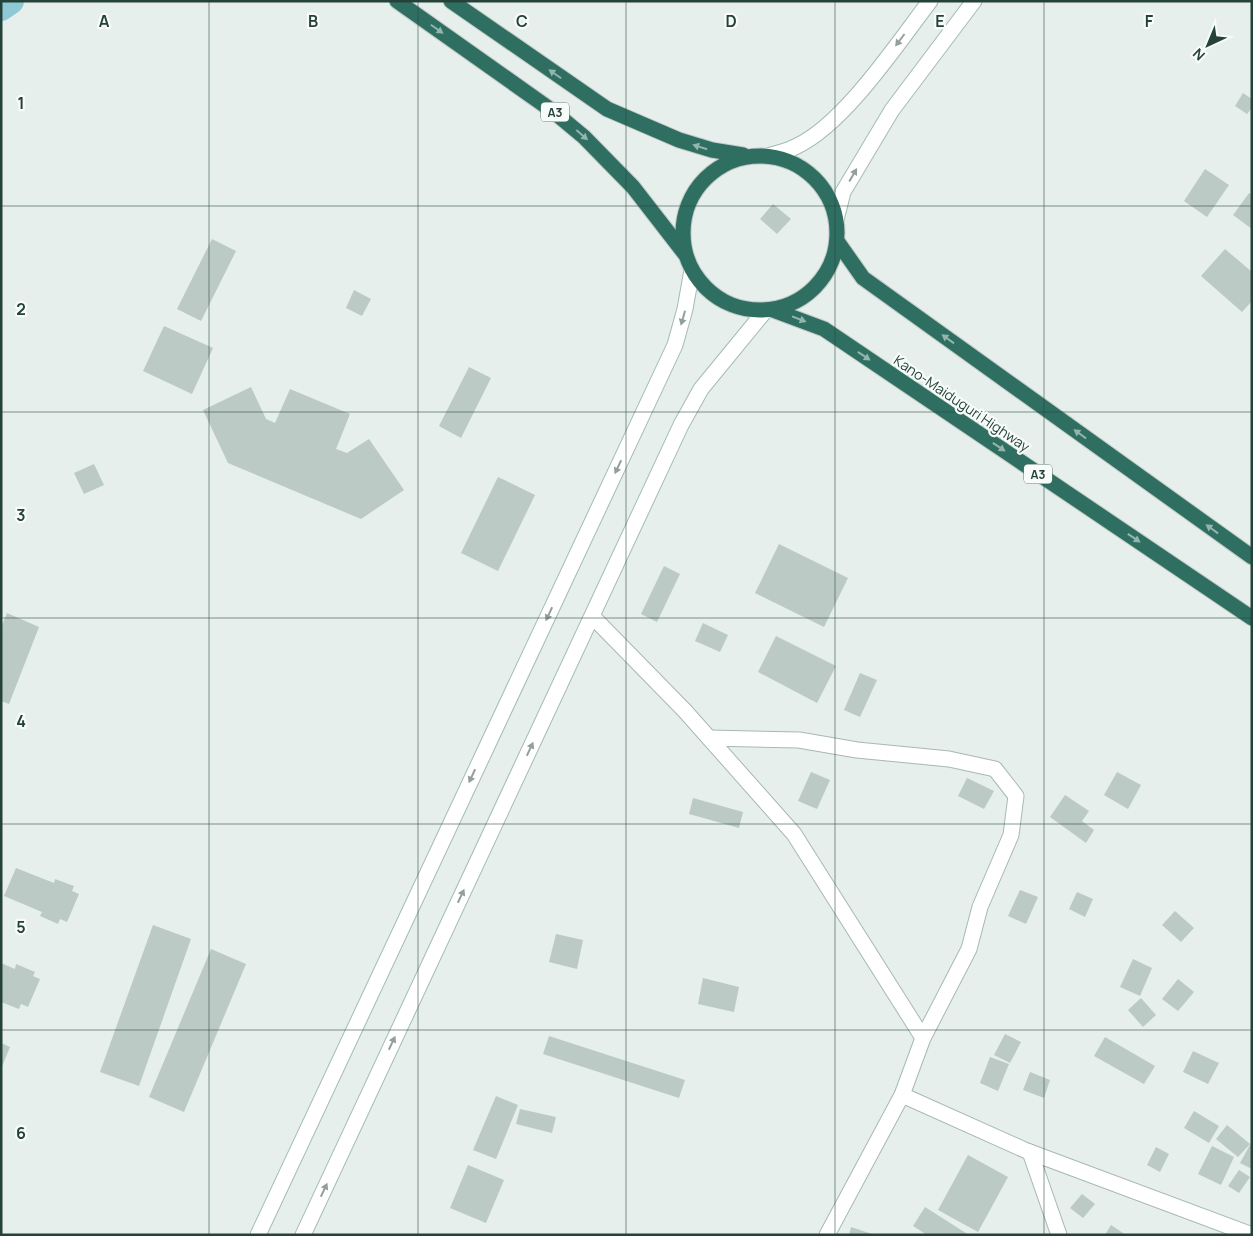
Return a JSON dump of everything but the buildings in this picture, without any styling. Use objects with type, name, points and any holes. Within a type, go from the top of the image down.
[{"type":"highway","name":"A3","points":[[397,1],[554,112],[584,136],[633,187],[685,254],[692,270],[704,288],[722,301],[743,309],[769,310],[793,304],[824,278],[833,260],[837,241],[836,220],[831,201],[820,184],[805,170],[787,160],[712,150],[679,140],[606,109],[451,1]]},
{"type":"highway","name":"A3","points":[[685,254],[682,228],[688,202],[702,180],[722,164],[748,156]]},
{"type":"highway","points":[[837,241],[863,278],[1252,557]]},
{"type":"highway","name":"Kano-Maiduguri Highway","points":[[769,310],[824,329],[1252,618]]},
{"type":"main road","points":[[768,156],[797,146],[823,129],[864,87],[930,1]]},
{"type":"main road","points":[[836,220],[843,192],[892,110],[974,1]]},
{"type":"main road","points":[[258,1235],[675,345],[685,309],[692,270]]},
{"type":"main road","points":[[303,1235],[681,425],[701,388],[769,310]]},
{"type":"main road","points":[[592,616],[709,738],[794,834],[923,1038]]},
{"type":"main road","points":[[709,738],[799,740],[857,750],[949,760],[995,769],[1016,796],[1011,835],[980,908],[969,949],[923,1038],[902,1095],[827,1235]]},
{"type":"main road","points":[[902,1095],[1030,1152],[1252,1234]]},
{"type":"main road","points":[[1030,1152],[1059,1235]]},
{"type":"waterway","points":[[1,8],[11,1]]}]
